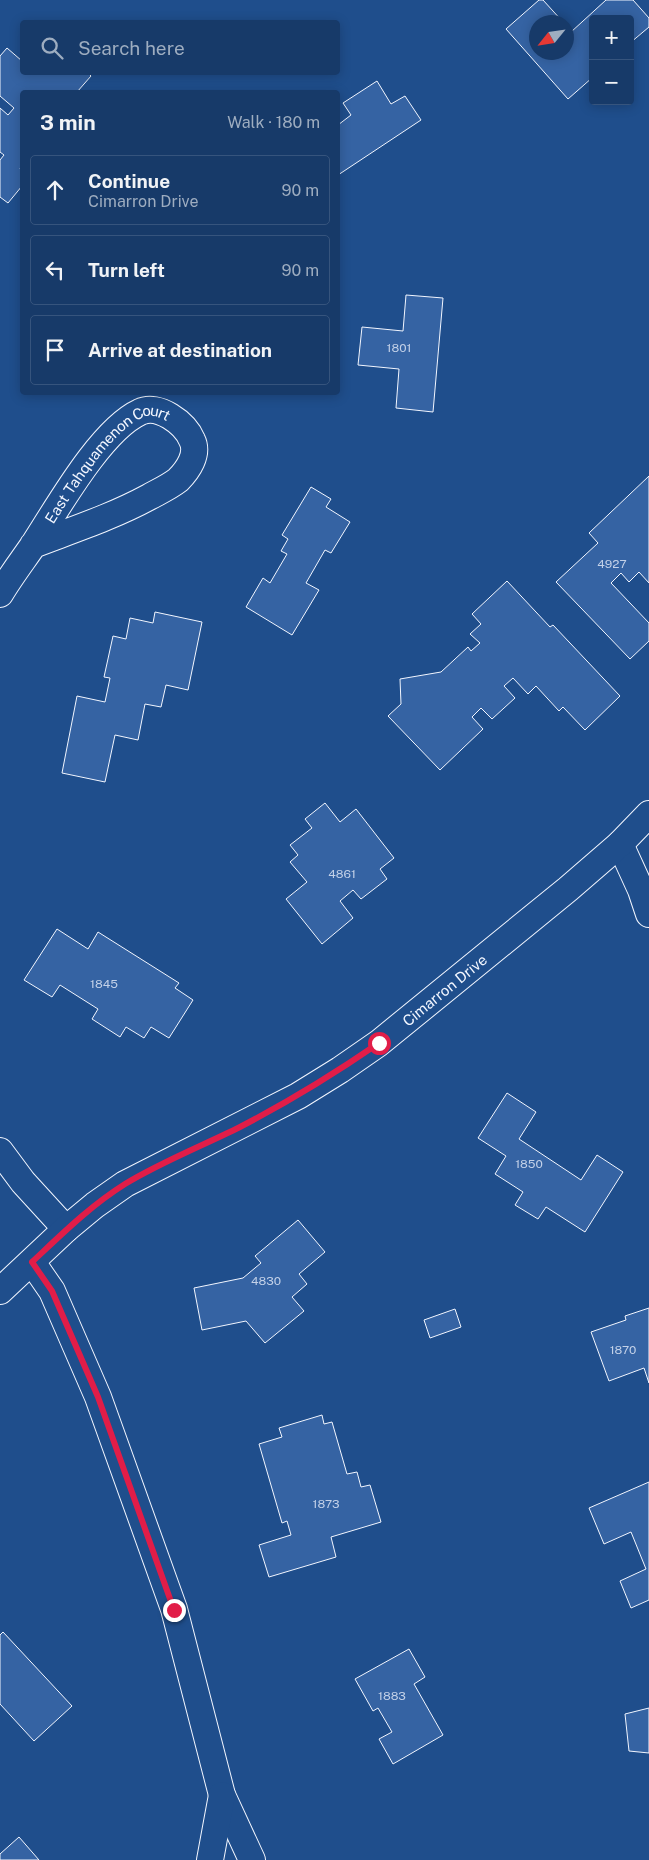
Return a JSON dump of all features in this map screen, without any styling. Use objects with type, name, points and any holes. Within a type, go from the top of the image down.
[{"type":"street","name":"East Tahquamenon Court","points":[[0,594],[75,481],[112,433],[127,420],[142,410],[157,410],[169,415],[180,424],[193,440],[193,457],[187,470],[170,486],[138,503],[33,545]]},
{"type":"street","name":"Cimarron Drive","points":[[0,1291],[94,1205],[125,1184],[290,1100],[340,1070],[379,1043],[568,889],[620,844],[649,814]]},
{"type":"street","points":[[620,844],[642,890],[649,914]]},
{"type":"street","points":[[0,1151],[22,1182],[66,1229]]},
{"type":"street","points":[[32,1262],[52,1291],[98,1397],[174,1610],[222,1795],[252,1860]]},
{"type":"street","points":[[210,1860],[222,1795]]},
{"type":"building","points":[[539,0],[543,0],[557,15],[529,15],[529,55],[506,29]]},
{"type":"building","points":[[606,0],[633,0],[649,18],[649,27],[634,40],[634,15],[590,15]]},
{"type":"building","points":[[589,16],[589,81],[568,99],[533,60],[574,60],[574,29]]},
{"type":"building","points":[[7,48],[20,59],[20,75],[91,76],[79,90],[20,90],[20,188],[8,203],[0,197],[0,160],[4,155],[0,152],[0,108],[8,115],[14,108],[0,96],[0,56]]},
{"type":"building","points":[[377,81],[391,104],[405,96],[421,120],[340,174],[340,123],[351,115],[343,103]]},
{"type":"building","points":[[406,295],[443,298],[433,412],[396,408],[399,369],[358,365],[362,327],[403,331]]},
{"type":"building","points":[[649,476],[649,583],[639,572],[629,582],[621,573],[611,583],[649,623],[649,641],[630,659],[556,582],[598,543],[589,533]]},
{"type":"building","points":[[311,487],[331,499],[326,507],[350,522],[331,553],[325,550],[306,583],[319,590],[292,635],[246,607],[263,578],[270,583],[287,554],[281,551],[288,539],[282,535]]},
{"type":"building","points":[[507,581],[550,627],[553,625],[620,696],[585,730],[563,707],[559,711],[536,686],[528,694],[513,678],[504,686],[515,698],[492,719],[481,708],[472,717],[483,729],[440,770],[388,716],[401,704],[400,679],[441,672],[468,647],[471,651],[480,643],[470,634],[481,624],[472,614]]},
{"type":"building","points":[[155,612],[202,622],[188,690],[166,685],[161,707],[145,704],[138,740],[115,735],[105,782],[62,773],[77,696],[105,702],[110,678],[104,677],[113,636],[126,639],[130,618],[153,623]]},
{"type":"building","points":[[325,803],[340,822],[356,809],[394,858],[380,869],[387,879],[361,899],[353,890],[340,901],[353,918],[322,944],[286,899],[307,882],[290,862],[298,855],[290,845],[312,828],[305,819]]},
{"type":"building","points":[[57,929],[88,949],[98,932],[179,983],[175,988],[193,1000],[169,1038],[151,1027],[144,1038],[126,1027],[120,1037],[92,1019],[98,1009],[60,985],[52,997],[24,980]]},
{"type":"building","points":[[507,1093],[536,1112],[519,1139],[581,1180],[597,1155],[623,1172],[585,1232],[546,1207],[538,1219],[515,1205],[523,1192],[495,1174],[506,1156],[478,1138]]},
{"type":"building","points":[[298,1220],[325,1252],[299,1274],[307,1284],[292,1297],[304,1311],[265,1343],[246,1321],[202,1330],[194,1288],[243,1278],[261,1263],[255,1256]]},
{"type":"building","points":[[649,1308],[649,1383],[644,1368],[609,1381],[591,1332],[626,1320],[625,1316]]},
{"type":"building","points":[[455,1309],[461,1327],[430,1338],[424,1320]]},
{"type":"building","points":[[322,1415],[324,1424],[332,1422],[347,1474],[357,1472],[361,1487],[370,1485],[381,1522],[331,1537],[336,1557],[269,1577],[259,1545],[291,1535],[287,1521],[282,1523],[259,1444],[282,1437],[279,1428]]},
{"type":"building","points":[[649,1482],[649,1600],[631,1608],[620,1581],[646,1569],[631,1532],[604,1544],[589,1508]]},
{"type":"building","points":[[3,1632],[72,1706],[34,1741],[0,1704],[0,1635]]},
{"type":"building","points":[[409,1649],[425,1677],[414,1684],[443,1735],[393,1764],[379,1739],[392,1732],[378,1708],[373,1711],[355,1679]]},
{"type":"building","points":[[649,1708],[649,1753],[629,1751],[625,1714]]},
{"type":"building","points":[[19,1837],[39,1860],[0,1860],[0,1854]]},
{"type":"route","points":[[174,1610],[98,1397],[52,1291],[32,1262],[94,1205],[125,1184],[298,1096],[379,1043]]}]
